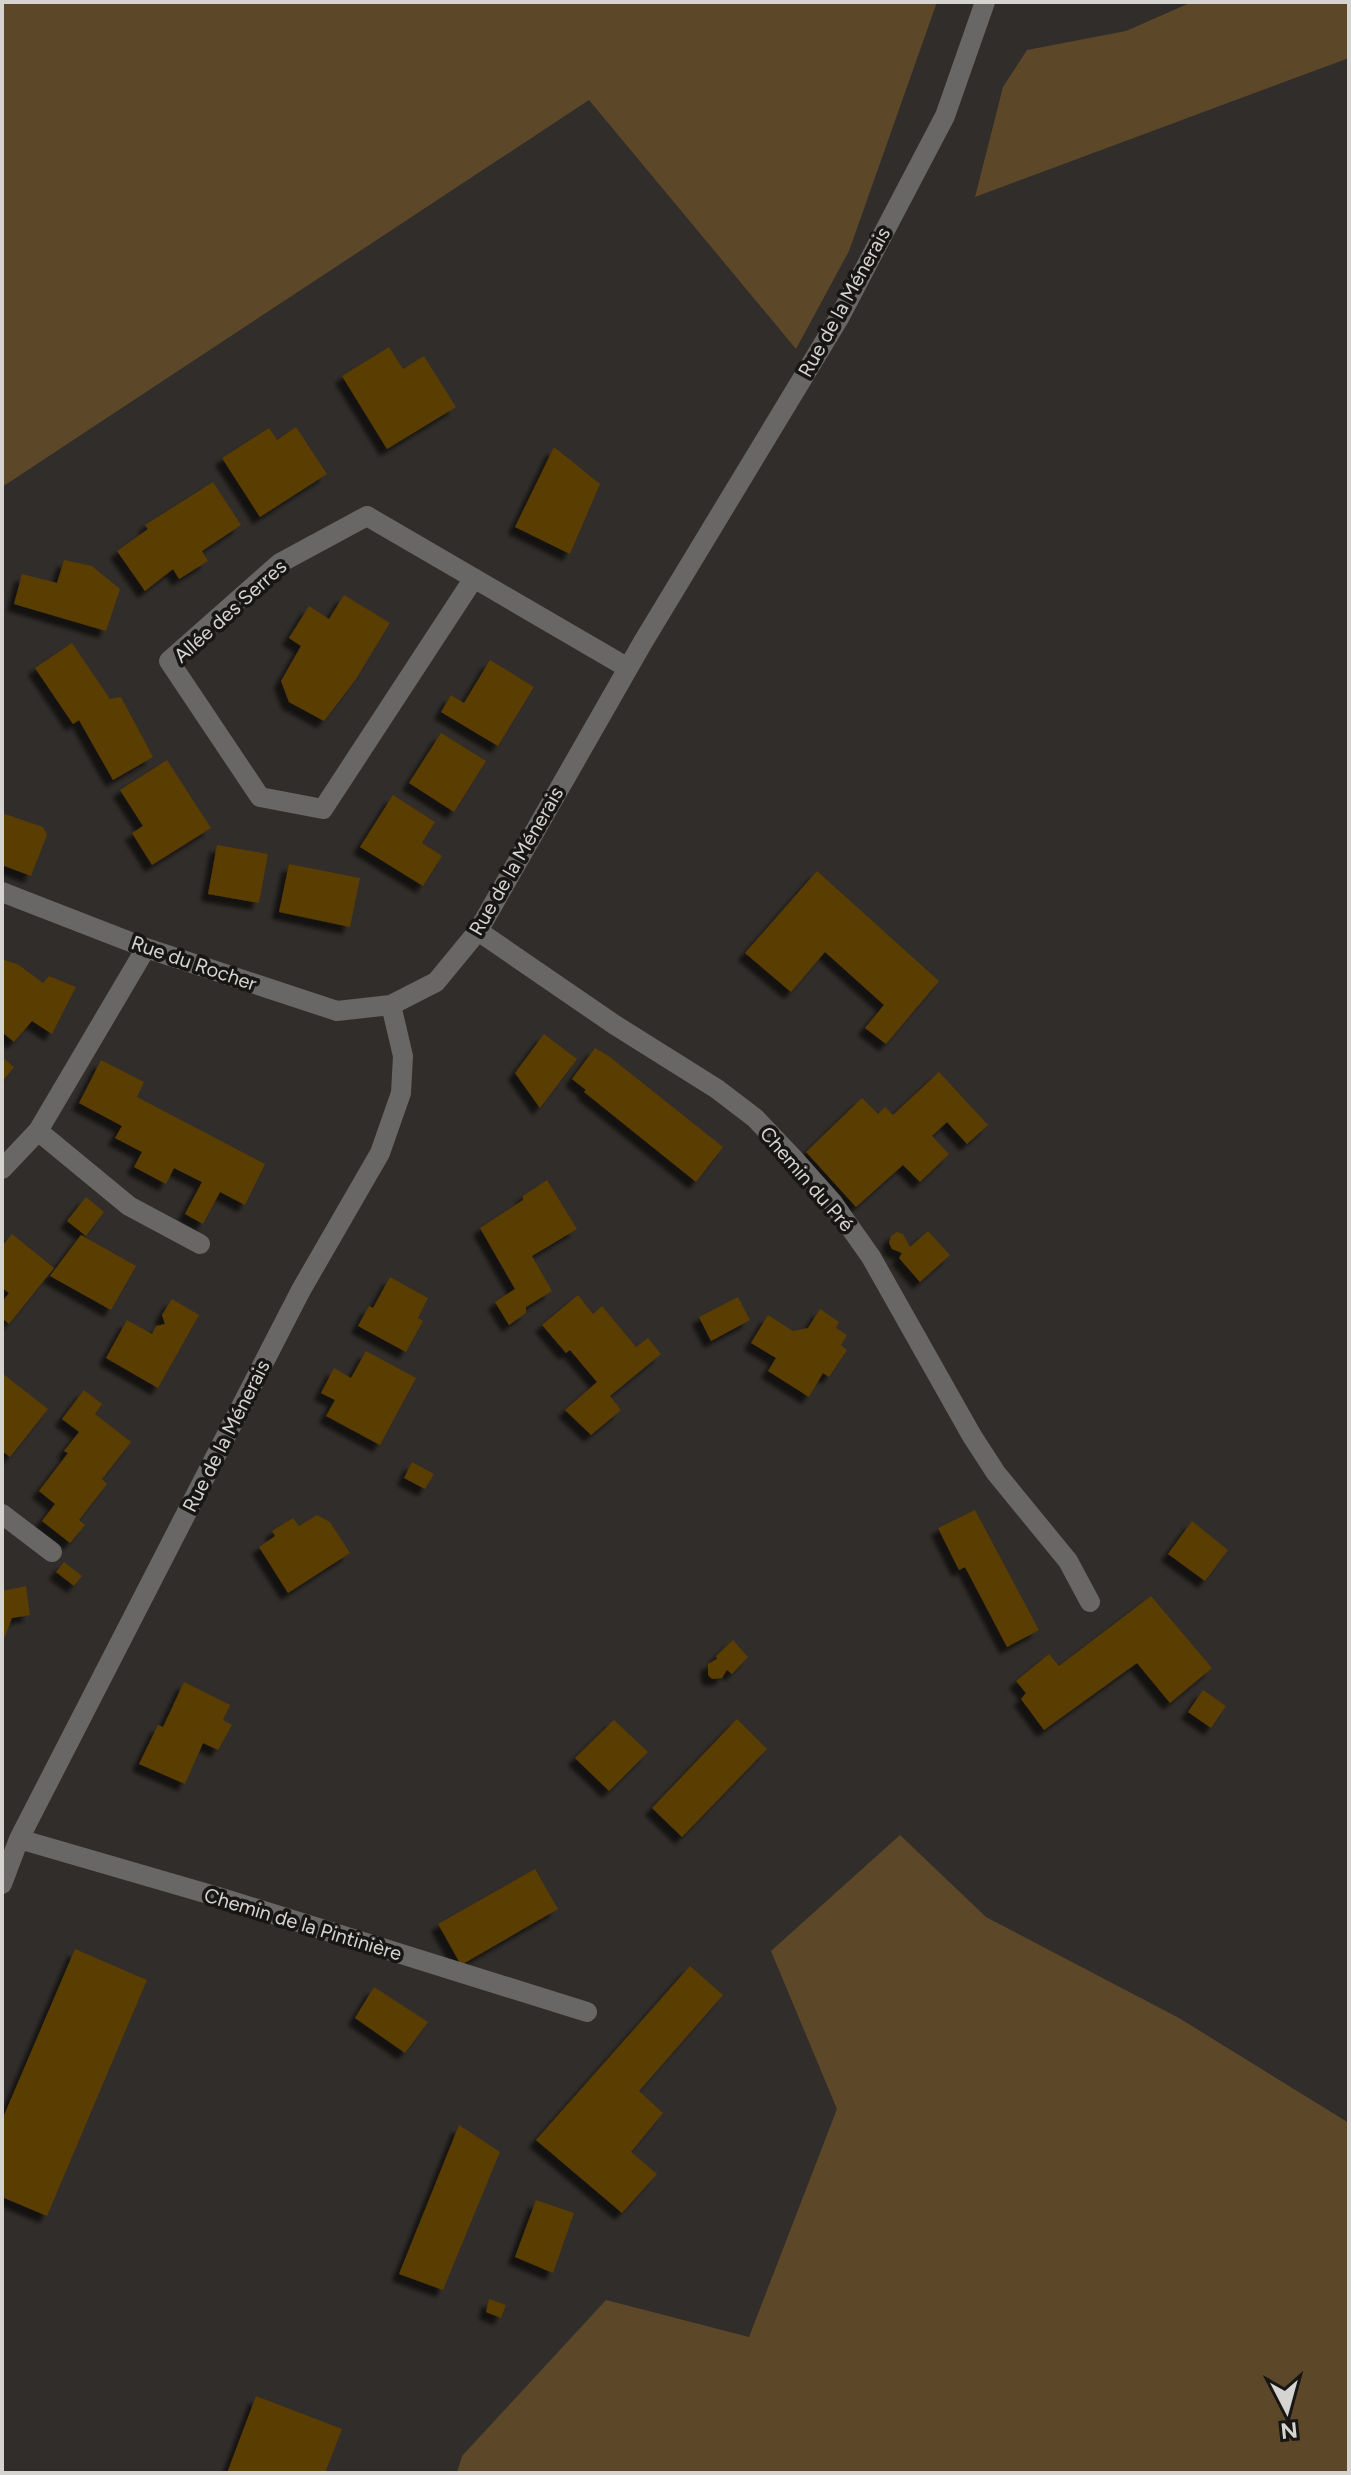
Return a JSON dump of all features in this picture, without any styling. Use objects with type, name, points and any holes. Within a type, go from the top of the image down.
[{"type":"street","name":"Rue de la Ménerais","points":[[2,1884],[19,1839],[301,1290],[380,1153],[401,1093],[403,1056],[391,1005],[436,982],[478,931],[628,668],[846,305],[945,116],[985,2]]},
{"type":"street","name":"Allée des Serres","points":[[474,578],[323,809],[260,797],[169,661],[280,563],[367,516],[474,578],[628,668]]},
{"type":"street","name":"Rue du Rocher","points":[[2,892],[146,948],[337,1011],[391,1005]]},
{"type":"street","name":"Chemin du Pré","points":[[478,931],[615,1025],[717,1089],[755,1118],[793,1158],[833,1203],[871,1257],[972,1436],[996,1473],[1068,1561],[1090,1602]]},
{"type":"street","points":[[2,1169],[38,1131],[146,948]]},
{"type":"street","points":[[38,1131],[129,1206],[200,1244]]},
{"type":"street","points":[[2,1514],[52,1552]]},
{"type":"street","name":"Chemin de la Pintinière","points":[[19,1839],[222,1898],[587,2012]]},
{"type":"shaded area","points":[[2,2],[937,2],[849,251],[796,349],[589,100],[2,487]]},
{"type":"shaded area","points":[[1192,2],[1349,2],[1349,58],[975,197],[1003,87],[1027,50],[1126,31]]},
{"type":"shaded area","points":[[900,1835],[986,1917],[1179,2018],[1349,2123],[1349,2473],[457,2473],[462,2456],[606,2300],[749,2337],[837,2109],[771,1951]]},
{"type":"building","points":[[389,347],[403,369],[424,356],[456,407],[387,449],[342,376]]},
{"type":"building","points":[[296,427],[327,474],[260,517],[222,458],[269,428],[277,440]]},
{"type":"building","points":[[554,447],[600,484],[570,554],[515,527]]},
{"type":"building","points":[[213,482],[241,525],[202,551],[208,561],[179,579],[173,569],[145,591],[117,551],[148,529],[145,525]]},
{"type":"building","points":[[64,560],[92,566],[120,589],[106,631],[14,604],[22,574],[57,583]]},
{"type":"building","points":[[344,595],[390,623],[356,679],[324,721],[289,702],[281,681],[301,646],[289,638],[309,606],[329,619]]},
{"type":"building","points":[[72,643],[110,699],[121,697],[153,757],[113,780],[79,720],[73,724],[35,668]]},
{"type":"building","points":[[490,660],[534,687],[498,746],[441,712],[451,695],[464,703]]},
{"type":"building","points":[[441,733],[486,761],[454,812],[409,783]]},
{"type":"building","points":[[167,760],[211,828],[152,865],[132,833],[143,826],[120,790]]},
{"type":"building","points":[[393,795],[435,822],[422,843],[442,856],[423,886],[360,847]]},
{"type":"building","points":[[2,813],[43,827],[47,835],[31,876],[2,865]]},
{"type":"building","points":[[217,845],[268,854],[259,903],[208,894]]},
{"type":"building","points":[[289,864],[360,878],[350,927],[279,912]]},
{"type":"building","points":[[817,871],[939,981],[886,1044],[865,1028],[884,1005],[825,952],[791,992],[745,953]]},
{"type":"building","points":[[2,959],[19,965],[43,983],[49,976],[76,987],[52,1034],[32,1021],[14,1042],[2,1032]]},
{"type":"building","points":[[544,1034],[577,1059],[540,1108],[515,1073]]},
{"type":"building","points":[[595,1048],[723,1147],[696,1182],[572,1079]]},
{"type":"building","points":[[2,1057],[14,1067],[2,1082]]},
{"type":"building","points":[[101,1060],[144,1082],[137,1097],[265,1164],[245,1205],[220,1192],[203,1224],[185,1214],[202,1182],[174,1168],[166,1184],[134,1167],[142,1152],[115,1138],[122,1126],[79,1103]]},
{"type":"building","points":[[939,1072],[988,1125],[967,1144],[947,1122],[932,1136],[949,1154],[920,1182],[903,1165],[856,1207],[806,1152],[862,1098],[878,1114],[885,1107],[893,1115]]},
{"type":"building","points":[[547,1180],[577,1229],[532,1256],[552,1291],[526,1307],[526,1313],[509,1325],[495,1302],[515,1289],[480,1228]]},
{"type":"building","points":[[86,1197],[104,1212],[86,1236],[67,1221]]},
{"type":"building","points":[[928,1231],[950,1255],[920,1282],[899,1258],[902,1253],[892,1249],[889,1243],[891,1236],[897,1232],[903,1234],[910,1247]]},
{"type":"building","points":[[12,1234],[54,1268],[9,1324],[2,1318],[2,1302],[9,1293],[2,1288],[2,1246]]},
{"type":"building","points":[[81,1235],[136,1266],[111,1310],[50,1276]]},
{"type":"building","points":[[390,1277],[428,1298],[418,1318],[423,1321],[406,1352],[358,1326],[369,1306],[373,1308]]},
{"type":"building","points":[[578,1295],[593,1314],[602,1306],[636,1347],[648,1338],[661,1354],[610,1396],[621,1410],[591,1435],[565,1410],[597,1382],[570,1350],[566,1353],[542,1325]]},
{"type":"building","points":[[738,1297],[750,1320],[711,1341],[699,1317]]},
{"type":"building","points":[[172,1299],[199,1315],[158,1388],[106,1358],[127,1320],[152,1334],[156,1326],[165,1324],[162,1315]]},
{"type":"building","points":[[820,1309],[839,1322],[836,1328],[847,1335],[841,1345],[847,1350],[829,1377],[823,1373],[809,1397],[768,1371],[776,1358],[751,1343],[768,1315],[793,1331],[808,1328]]},
{"type":"building","points":[[366,1351],[416,1378],[380,1445],[326,1416],[335,1400],[321,1393],[334,1368],[351,1378]]},
{"type":"building","points":[[2,1373],[48,1409],[10,1457],[2,1451]]},
{"type":"building","points":[[84,1390],[102,1404],[95,1414],[131,1442],[102,1479],[107,1484],[79,1520],[85,1525],[70,1543],[42,1521],[55,1504],[39,1491],[68,1453],[64,1451],[79,1432],[62,1419]]},
{"type":"building","points":[[412,1462],[434,1474],[425,1489],[404,1478]]},
{"type":"building","points":[[975,1510],[1039,1630],[1007,1647],[965,1567],[959,1570],[938,1528]]},
{"type":"building","points":[[317,1515],[330,1522],[350,1553],[288,1593],[259,1547],[275,1536],[272,1531],[293,1518],[299,1526]]},
{"type":"building","points":[[1192,1521],[1228,1550],[1205,1581],[1168,1554]]},
{"type":"building","points":[[64,1562],[82,1576],[74,1586],[56,1572]]},
{"type":"building","points":[[26,1586],[30,1615],[12,1618],[2,1644],[2,1591]]},
{"type":"building","points":[[1151,1596],[1212,1668],[1170,1703],[1137,1663],[1044,1730],[1021,1699],[1026,1693],[1016,1681],[1049,1654],[1059,1666]]},
{"type":"building","points":[[733,1640],[748,1657],[732,1674],[727,1670],[722,1678],[712,1679],[708,1675],[708,1664],[717,1659],[716,1656]]},
{"type":"building","points":[[184,1682],[230,1705],[223,1720],[232,1725],[218,1750],[203,1743],[185,1784],[139,1764],[158,1725],[163,1727]]},
{"type":"building","points":[[1203,1690],[1226,1706],[1211,1728],[1188,1712]]},
{"type":"building","points":[[737,1719],[767,1749],[682,1837],[652,1808]]},
{"type":"building","points":[[614,1720],[648,1752],[609,1791],[575,1758]]},
{"type":"building","points":[[535,1869],[558,1909],[461,1965],[438,1924]]},
{"type":"building","points":[[75,1949],[147,1980],[47,2216],[2,2197],[2,2120]]},
{"type":"building","points":[[690,1966],[723,1995],[639,2091],[663,2113],[631,2152],[657,2174],[622,2213],[536,2140]]},
{"type":"building","points":[[374,1987],[428,2022],[405,2053],[355,2018]]},
{"type":"building","points":[[459,2125],[500,2152],[443,2290],[399,2274]]},
{"type":"building","points":[[536,2200],[574,2213],[553,2273],[515,2257]]},
{"type":"building","points":[[489,2299],[506,2305],[501,2318],[486,2312]]},
{"type":"building","points":[[256,2396],[342,2429],[325,2473],[227,2473]]}]
